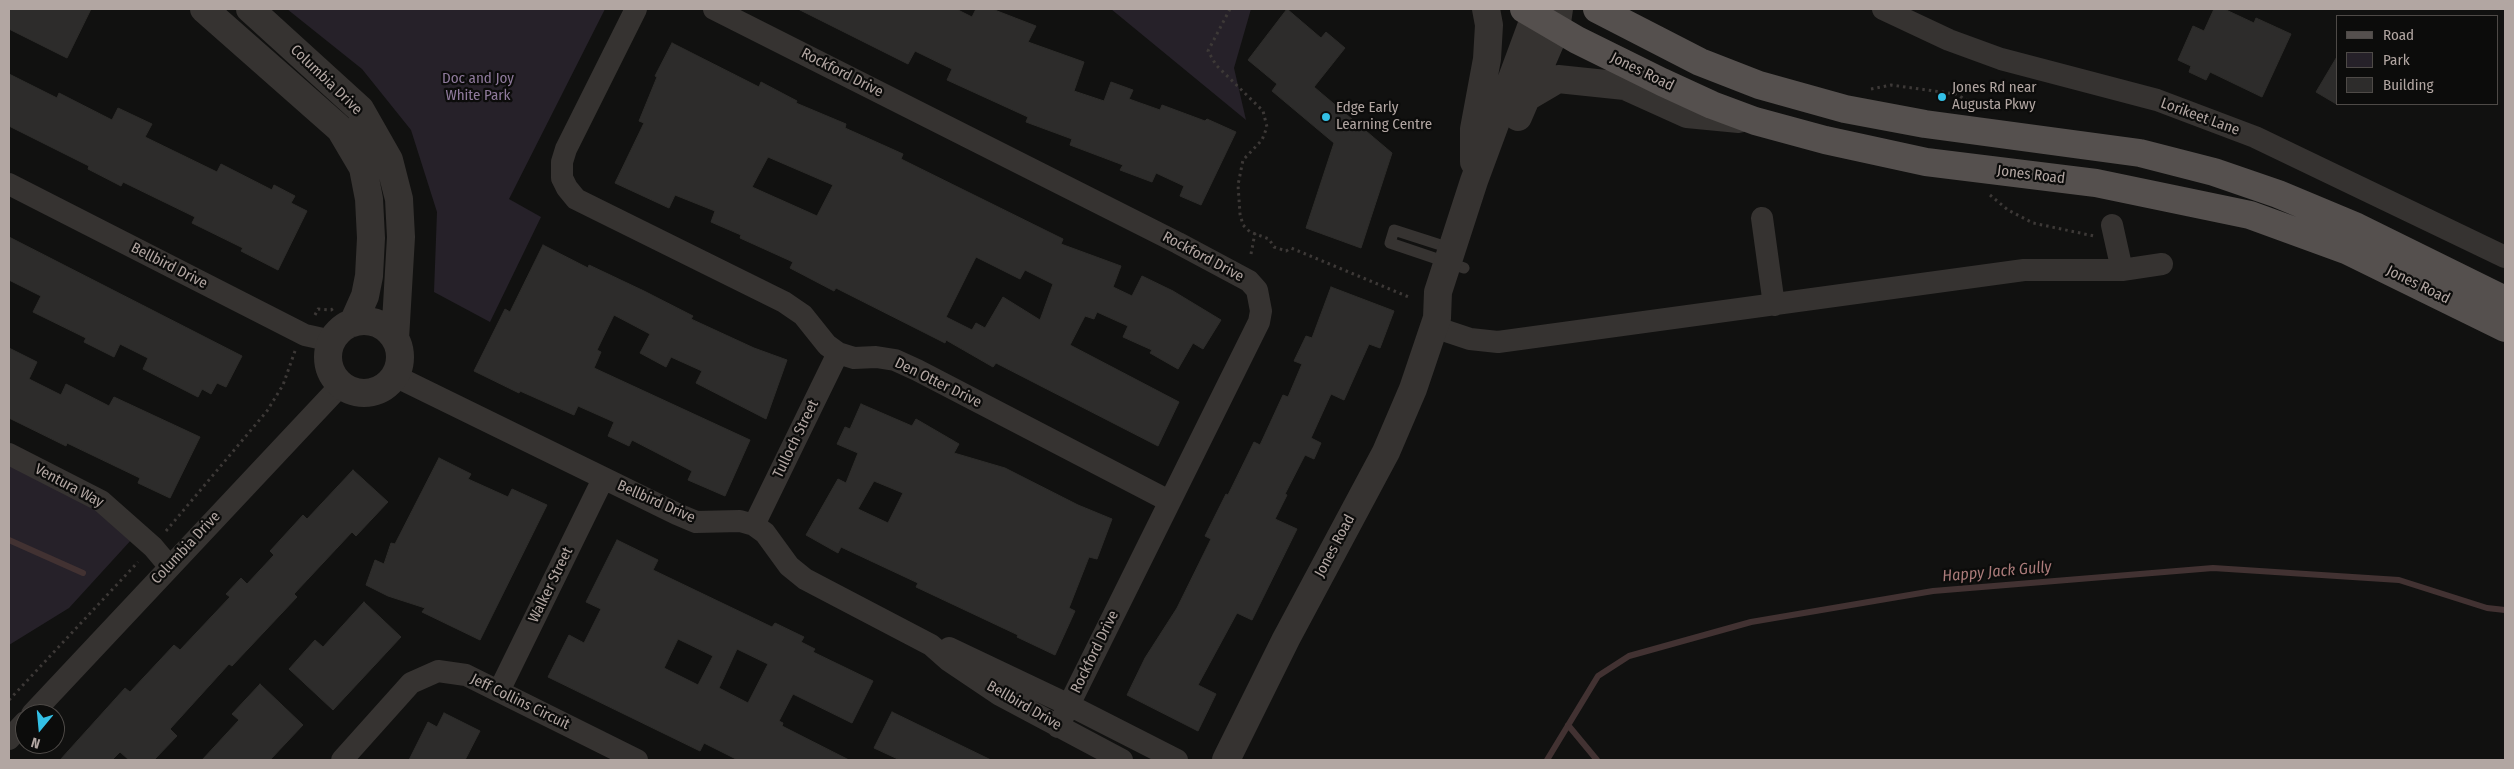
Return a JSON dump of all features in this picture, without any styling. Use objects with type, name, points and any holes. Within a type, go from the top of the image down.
[{"type":"main road","name":"Jones Road","points":[[1597,9],[1709,65],[1759,85],[1845,109],[1925,124],[2140,153],[2214,172],[2278,194],[2357,227],[2505,300]]},
{"type":"main road","name":"Jones Road","points":[[1543,14],[1662,82],[1755,121],[1835,142],[1926,162],[2096,183],[2250,214],[2346,250],[2505,328]]},
{"type":"street","name":"Columbia Drive","points":[[204,9],[340,129],[363,168],[369,199],[371,238],[369,276],[365,296],[346,313]]},
{"type":"street","name":"Columbia Drive","points":[[250,9],[360,109],[389,160],[399,199],[402,237],[395,339]]},
{"type":"street","points":[[636,9],[566,149],[562,162],[562,178],[567,188],[576,199],[784,302],[803,315],[826,345],[838,353]]},
{"type":"street","name":"Rockford Drive","points":[[714,9],[1249,281],[1257,290],[1261,311],[1259,322],[1058,727]]},
{"type":"street","points":[[1474,181],[1474,129],[1486,59],[1489,25],[1486,9]]},
{"type":"street","name":"Lorikeet Lane","points":[[1884,9],[1949,40],[2001,59],[2156,100],[2255,137],[2505,257]]},
{"type":"street","name":"Jones Road","points":[[1455,260],[1474,181],[1543,14]]},
{"type":"street","name":"Jones Road","points":[[1226,760],[1281,648],[1386,452],[1413,389],[1436,322],[1438,292],[1455,260],[1524,99],[1543,14]]},
{"type":"street","points":[[1524,99],[1558,79],[1626,86],[1687,114],[1755,121]]},
{"type":"street","name":"Bellbird Drive","points":[[9,184],[304,335],[332,341]]},
{"type":"street","points":[[1762,218],[1774,305]]},
{"type":"street","points":[[2113,232],[2122,270]]},
{"type":"street","points":[[1436,322],[1470,339],[1498,342],[2024,270],[2122,270],[2162,264]]},
{"type":"street","points":[[346,313],[372,322],[389,331],[395,339],[400,358],[395,376],[387,385],[376,391],[364,393],[352,391],[341,385],[334,376],[329,364],[328,353],[332,341],[344,327],[346,313]]},
{"type":"street","name":"Den Otter Drive","points":[[838,353],[854,358],[876,357],[895,360],[1169,501]]},
{"type":"street","name":"Tulloch Street","points":[[754,525],[838,353]]},
{"type":"street","name":"Bellbird Drive","points":[[395,376],[696,522],[740,521],[754,525],[765,533],[788,566],[805,579],[931,645],[948,660],[1000,695],[1122,760]]},
{"type":"street","name":"Columbia Drive","points":[[41,704],[341,385]]},
{"type":"street","name":"Ventura Way","points":[[9,454],[101,501],[153,547],[169,566]]},
{"type":"street","name":"Walker Street","points":[[499,690],[603,478]]},
{"type":"street","name":"Bellbird Drive","points":[[931,645],[954,649],[1177,760]]},
{"type":"street","name":"Jeff Collins Circuit","points":[[342,760],[411,683],[438,671],[466,675],[637,760]]},
{"type":"lane","points":[[1394,230],[1455,260],[1390,243],[1394,230]]},
{"type":"path","points":[[1230,9],[1208,51],[1216,65],[1263,111],[1267,127],[1262,140],[1243,160],[1238,185],[1243,225],[1250,232],[1269,239],[1274,247],[1286,251],[1291,248],[1411,298]]},
{"type":"path","points":[[1985,190],[2008,210],[2033,224],[2113,232]]},
{"type":"path","points":[[1251,254],[1255,233]]},
{"type":"path","points":[[9,700],[153,547],[267,411],[283,385],[291,357],[318,309],[346,313]]},
{"type":"green space","name":"Doc and Joy White Park","points":[[287,9],[605,9],[509,199],[541,217],[490,322],[434,292],[437,212],[411,130],[362,69]]},
{"type":"green space","points":[[1111,9],[1251,9],[1234,68],[1246,120]]},
{"type":"green space","points":[[9,463],[143,527],[69,608],[9,645]]},
{"type":"building","points":[[9,9],[91,9],[67,58],[9,29]]},
{"type":"building","points":[[798,9],[956,9],[972,17],[976,9],[992,9],[1036,26],[1028,42],[1084,62],[1074,91],[1104,101],[1111,82],[1133,90],[1129,99],[1160,110],[1162,105],[1205,121],[1207,119],[1236,132],[1201,205],[1180,196],[1184,186],[1156,173],[1152,182],[1120,170],[1123,165],[1070,145],[1072,139],[1026,122],[1028,117],[947,80],[952,69],[915,51],[908,64]]},
{"type":"building","name":"Edge Early Learning Centre","points":[[1287,9],[1321,38],[1326,32],[1345,48],[1314,87],[1392,153],[1361,248],[1306,228],[1334,143],[1272,91],[1277,84],[1248,60]]},
{"type":"building","points":[[2214,9],[2224,9],[2254,23],[2256,18],[2291,34],[2262,97],[2210,72],[2206,80],[2189,72],[2191,66],[2178,60],[2193,26],[2204,31]]},
{"type":"building","points":[[672,43],[759,87],[761,82],[797,101],[796,103],[846,124],[845,128],[903,154],[901,159],[1063,239],[1061,244],[1121,266],[1113,287],[1132,296],[1142,276],[1173,291],[1221,320],[1203,349],[1193,343],[1178,369],[1150,353],[1152,350],[1123,337],[1128,326],[1097,312],[1094,319],[1085,316],[1070,345],[1179,402],[1158,446],[996,363],[993,367],[946,340],[945,343],[836,288],[834,291],[790,268],[793,262],[740,238],[741,235],[711,222],[715,211],[675,195],[669,208],[615,183],[644,123],[639,121],[657,77],[655,76]],"holes":[[[768,157],[833,185],[817,216],[752,187]],[[976,257],[1020,279],[1025,270],[1053,284],[1040,320],[1003,297],[985,328],[976,323],[972,330],[946,317]]]},
{"type":"building","points":[[2336,58],[2336,104],[2316,92]]},
{"type":"building","points":[[9,74],[57,98],[59,93],[112,120],[118,108],[152,124],[145,137],[217,172],[221,164],[272,190],[274,185],[295,196],[291,203],[307,211],[278,270],[241,251],[243,248],[192,223],[195,217],[123,182],[121,186],[88,169],[89,166],[9,126]]},
{"type":"building","points":[[9,237],[242,356],[226,387],[217,383],[211,394],[202,389],[198,397],[143,369],[148,358],[120,344],[114,357],[84,342],[86,338],[33,312],[41,296],[9,280]]},
{"type":"building","points":[[543,245],[588,268],[589,265],[644,291],[693,316],[691,319],[754,348],[787,360],[766,419],[696,383],[702,371],[671,357],[666,367],[640,353],[650,334],[614,315],[597,350],[601,352],[594,368],[750,440],[725,496],[688,480],[692,471],[632,440],[629,446],[608,436],[614,422],[578,406],[574,415],[520,391],[519,393],[474,371],[505,309],[510,312]]},
{"type":"building","points":[[1331,287],[1394,311],[1380,348],[1369,344],[1344,400],[1331,394],[1311,438],[1321,443],[1314,459],[1305,455],[1285,494],[1287,495],[1275,519],[1297,529],[1252,620],[1237,613],[1198,685],[1216,694],[1198,731],[1127,695],[1145,658],[1177,608],[1211,539],[1205,536],[1254,442],[1260,445],[1283,395],[1288,397],[1302,364],[1294,361],[1306,336],[1312,338]]},
{"type":"building","points":[[9,348],[37,362],[29,379],[61,395],[66,384],[109,406],[114,397],[200,437],[170,498],[138,483],[140,478],[67,443],[66,446],[9,418]]},
{"type":"building","points":[[861,404],[912,426],[916,419],[959,444],[954,453],[1005,468],[1078,505],[1112,519],[1097,559],[1089,557],[1069,608],[1075,611],[1055,655],[1017,637],[1018,635],[916,587],[918,583],[841,547],[838,553],[806,535],[838,479],[846,483],[858,453],[837,444],[845,427],[850,429]],"holes":[[[874,481],[903,493],[888,523],[858,509]]]},
{"type":"building","points":[[439,458],[471,474],[468,479],[508,497],[512,489],[547,505],[480,640],[422,612],[425,608],[388,596],[366,585],[375,560],[384,564],[391,543],[395,544]]},
{"type":"building","points":[[353,470],[388,502],[356,536],[352,532],[294,594],[297,597],[232,666],[229,664],[170,729],[177,736],[154,760],[129,760],[120,752],[112,760],[60,760],[125,688],[130,692],[174,645],[180,650],[230,597],[226,594],[241,578],[247,584],[274,555],[270,551],[303,515],[307,519]]},
{"type":"building","points":[[617,540],[658,560],[653,570],[772,627],[775,623],[804,637],[801,642],[815,649],[813,652],[873,681],[852,723],[793,694],[779,721],[783,723],[782,726],[849,760],[738,760],[704,743],[700,751],[548,677],[569,635],[584,643],[601,609],[586,602]],"holes":[[[678,639],[713,656],[698,685],[664,668]],[[737,649],[768,664],[748,703],[719,688]]]},
{"type":"building","points":[[364,602],[401,637],[333,710],[289,669],[315,640],[323,647]]},
{"type":"building","points":[[260,684],[303,725],[270,760],[202,760],[239,720],[232,714]]},
{"type":"building","points":[[892,712],[991,760],[900,760],[874,748]]},
{"type":"building","points":[[444,713],[480,731],[465,760],[409,760],[428,722],[437,727]]},
{"type":"waterway","points":[[9,540],[83,573]]},
{"type":"waterway","name":"Happy Jack Gully","points":[[1547,760],[1598,676],[1629,656],[1751,622],[1933,591],[2213,568],[2399,580],[2487,608],[2505,610]]},
{"type":"waterway","points":[[1568,725],[1597,760]]},
{"type":"place","name":"Jones Rd near Augusta Pkwy","points":[[1942,97]]},
{"type":"place","name":"Edge Early Learning Centre","points":[[1326,117]]}]
